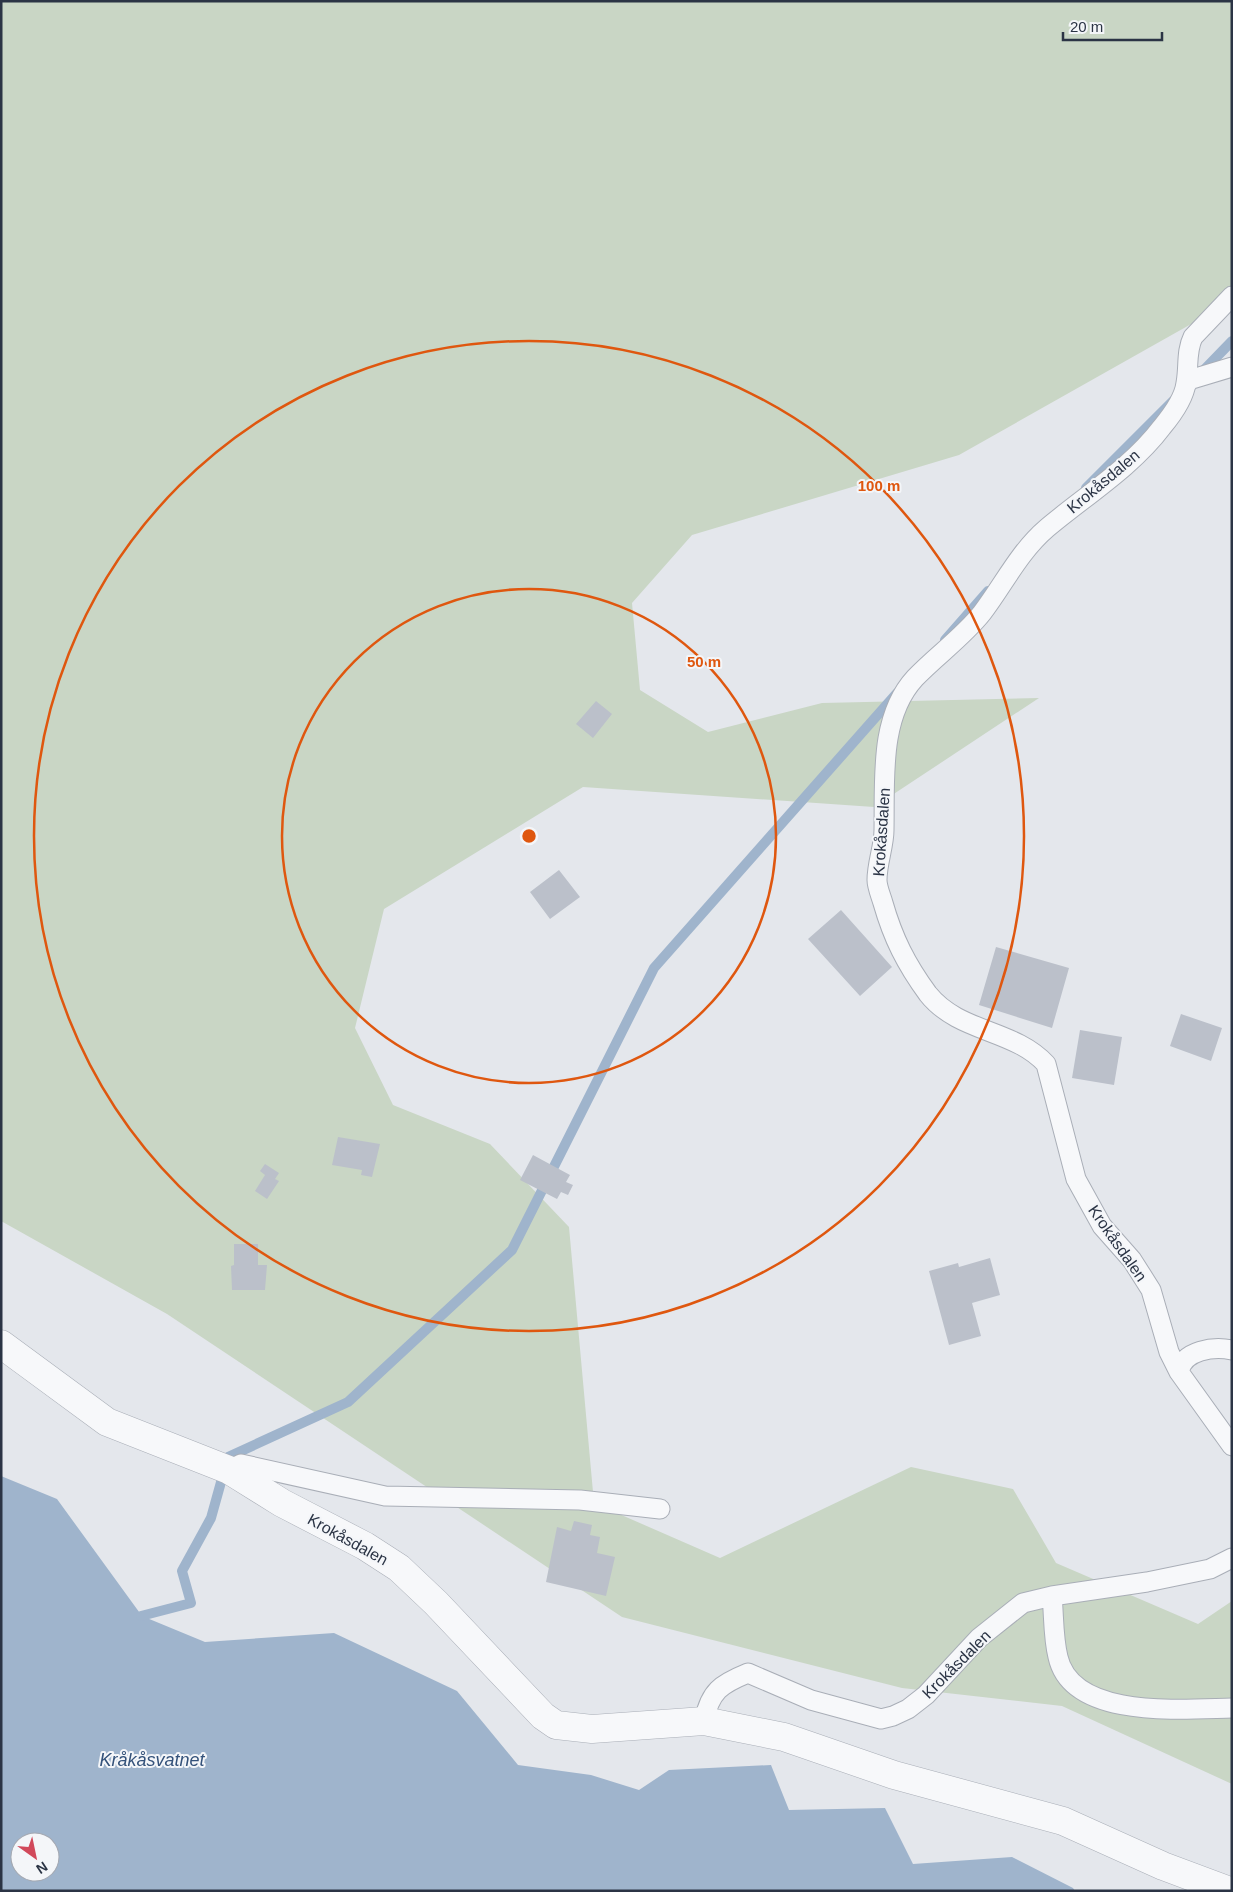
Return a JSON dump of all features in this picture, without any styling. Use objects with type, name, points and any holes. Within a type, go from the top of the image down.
[{"type":"street","name":"Krokåsdalen","points":[[1,1344],[107,1422],[229,1470],[282,1503],[365,1546],[399,1568],[436,1603],[543,1716],[556,1725],[592,1728],[704,1721],[784,1736],[894,1774],[1063,1820],[1163,1866],[1230,1891]]},
{"type":"lane","name":"Krokåsdalen","points":[[1232,296],[1193,337],[1190,345],[1183,396],[1162,428],[1133,458],[1044,530],[1022,554],[981,614],[904,692],[892,722],[886,750],[884,834],[877,882],[893,937],[908,965],[939,1006],[960,1021],[1036,1053],[1046,1064],[1076,1179],[1102,1226],[1132,1260],[1151,1290],[1169,1352],[1179,1372],[1232,1446]]},
{"type":"lane","points":[[1186,385],[1189,380],[1232,366]]},
{"type":"lane","points":[[1179,1372],[1182,1364],[1188,1358],[1208,1348],[1232,1350]]},
{"type":"lane","points":[[229,1470],[242,1464],[385,1496],[580,1500],[660,1509]]},
{"type":"lane","name":"Krokåsdalen","points":[[704,1721],[711,1697],[719,1687],[748,1673],[811,1700],[881,1719],[893,1716],[908,1710],[926,1695],[979,1638],[1023,1602],[1210,1570],[1232,1558]]},
{"type":"lane","points":[[1052,1596],[1058,1658],[1066,1674],[1078,1688],[1094,1697],[1115,1704],[1170,1710],[1232,1708]]},
{"type":"green space","points":[[1,1],[1232,1],[1232,301],[959,455],[692,535],[632,603],[640,690],[708,732],[822,703],[1039,698],[874,807],[583,787],[384,909],[355,1028],[393,1105],[490,1144],[569,1227],[594,1503],[720,1558],[911,1467],[1013,1489],[1056,1563],[1198,1624],[1232,1601],[1232,1784],[1062,1706],[902,1688],[622,1617],[167,1314],[1,1221]]},
{"type":"water","name":"Kråkåsvatnet","points":[[1,1476],[57,1499],[142,1616],[205,1642],[334,1633],[457,1691],[518,1765],[591,1775],[639,1790],[669,1770],[771,1765],[789,1810],[885,1808],[913,1864],[1012,1857],[1073,1888],[1075,1891],[1,1891]]},
{"type":"building","points":[[596,701],[612,714],[593,738],[576,724]]},
{"type":"building","points":[[559,870],[580,897],[550,919],[530,892]]},
{"type":"building","points":[[841,910],[892,967],[860,996],[808,939]]},
{"type":"building","points":[[996,947],[1069,968],[1052,1028],[979,1005]]},
{"type":"building","points":[[1181,1014],[1222,1028],[1211,1061],[1170,1046]]},
{"type":"building","points":[[1080,1030],[1122,1037],[1114,1085],[1072,1078]]},
{"type":"building","points":[[338,1137],[380,1144],[372,1177],[361,1175],[362,1170],[332,1165]]},
{"type":"building","points":[[533,1155],[570,1175],[566,1182],[573,1185],[568,1195],[561,1192],[557,1199],[520,1180]]},
{"type":"building","points":[[265,1164],[279,1173],[275,1179],[279,1181],[267,1199],[255,1191],[265,1175],[260,1171]]},
{"type":"building","points":[[234,1244],[258,1244],[258,1265],[267,1265],[265,1290],[232,1290],[231,1266],[234,1265]]},
{"type":"building","points":[[990,1258],[1000,1295],[972,1303],[981,1336],[949,1345],[929,1271],[958,1263],[959,1267]]},
{"type":"building","points":[[574,1521],[592,1525],[590,1535],[600,1537],[597,1553],[615,1557],[606,1596],[546,1582],[557,1527],[571,1531]]},
{"type":"waterway","points":[[1201,373],[1232,341]]},
{"type":"waterway","points":[[1086,488],[1173,401]]},
{"type":"waterway","points":[[945,640],[988,591]]},
{"type":"waterway","points":[[141,1616],[191,1603],[182,1571],[211,1518],[228,1457],[348,1402],[512,1250],[654,968],[897,693]]}]
